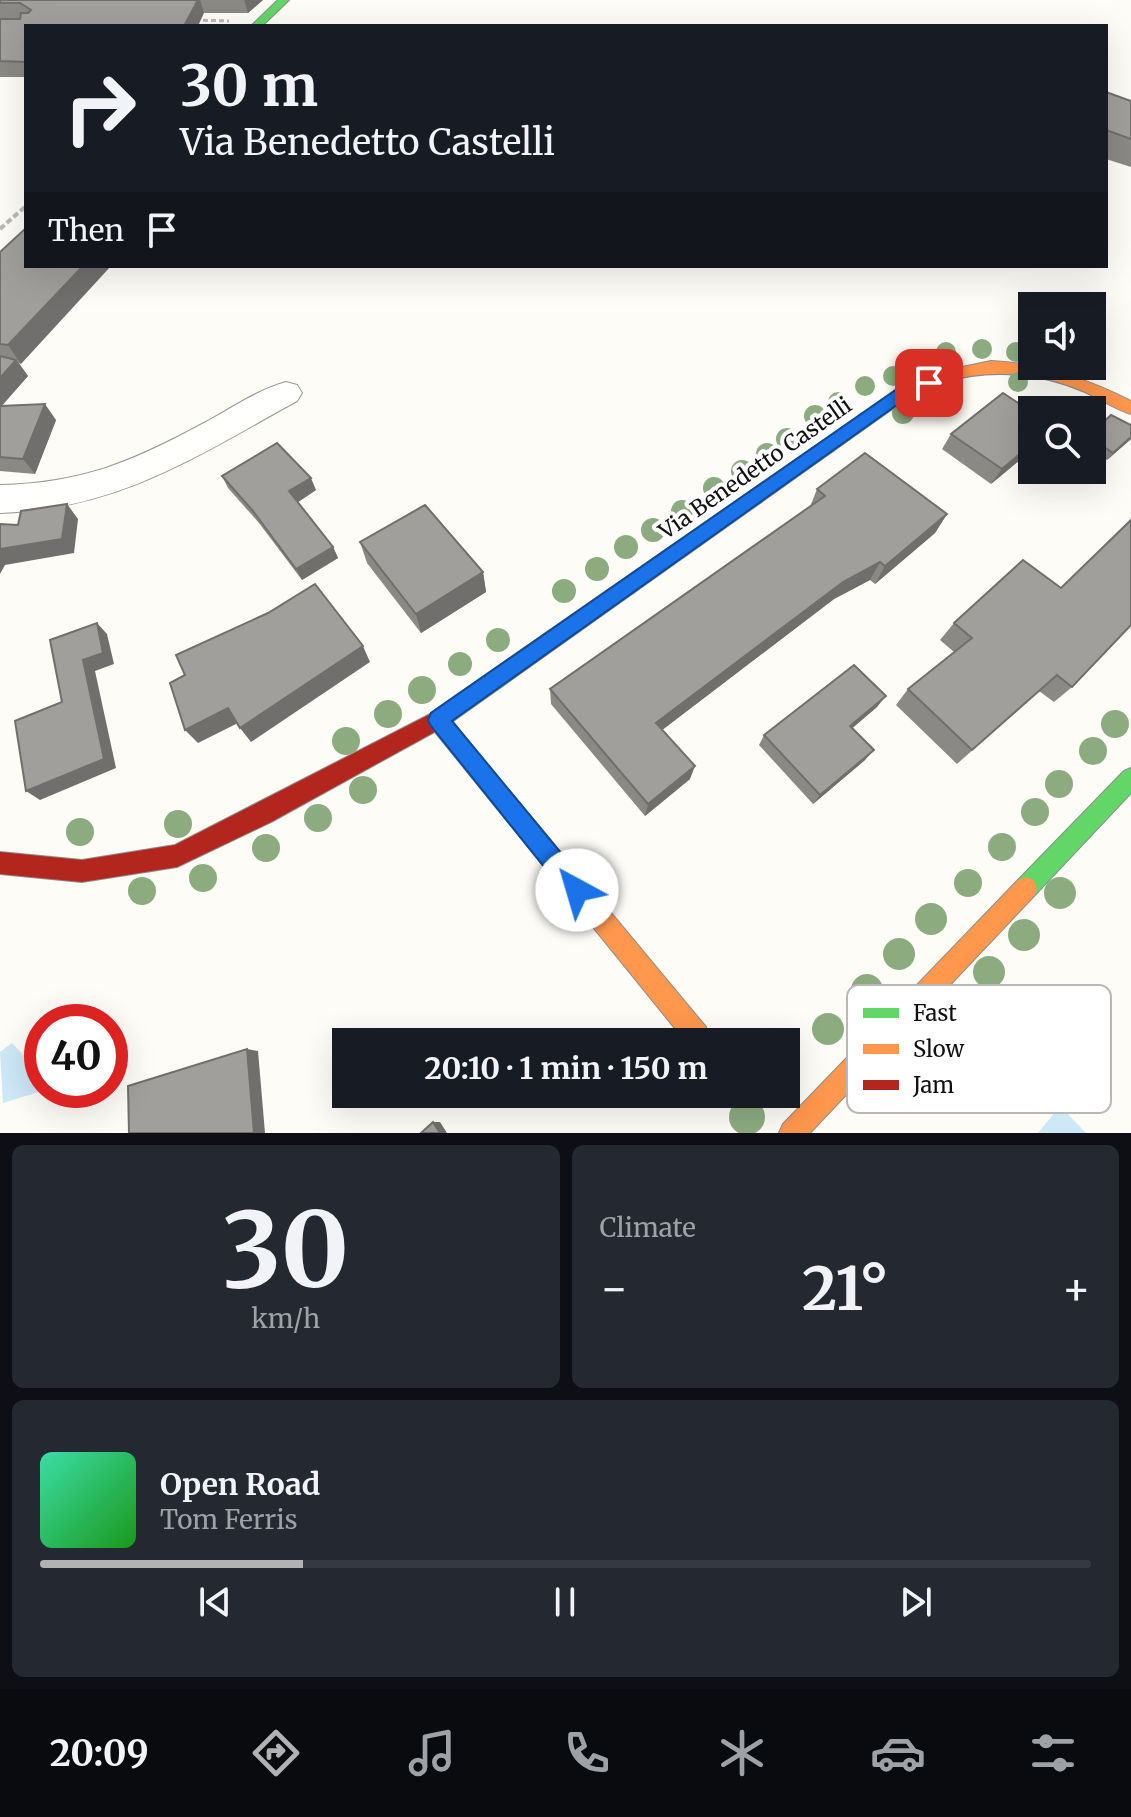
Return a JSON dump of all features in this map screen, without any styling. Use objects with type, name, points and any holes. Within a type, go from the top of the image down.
[{"type":"street","points":[[247,23],[284,0]]},
{"type":"street","name":"Via Benedetto Castelli","points":[[0,863],[82,871],[177,856],[263,814],[438,720],[906,391],[976,367],[1037,370],[1097,389],[1131,408]]},
{"type":"street","points":[[0,499],[60,497],[124,479],[286,393]]},
{"type":"street","points":[[438,720],[690,1028]]},
{"type":"street","points":[[933,985],[1131,778]]},
{"type":"street","points":[[792,1133],[847,1075]]},
{"type":"path","points":[[0,19],[32,19]]},
{"type":"path","points":[[191,20],[247,23]]},
{"type":"path","points":[[0,229],[24,208]]},
{"type":"water","points":[[12,1043],[24,1055],[24,1096],[3,1103],[0,1052]]},
{"type":"water","points":[[1054,1113],[1067,1113],[1086,1133],[1038,1133]]},
{"type":"building","points":[[0,0],[198,0],[185,24],[24,24],[24,62],[0,61],[0,19],[20,19],[21,13],[31,10],[20,3],[0,3]]},
{"type":"building","points":[[1108,93],[1131,101],[1131,139],[1108,131]]},
{"type":"building","points":[[24,230],[24,268],[81,268],[8,345],[0,344],[0,252]]},
{"type":"building","points":[[0,356],[16,360],[0,378]]},
{"type":"building","points":[[1003,393],[1018,403],[1018,456],[1002,469],[951,434]]},
{"type":"building","points":[[45,404],[23,459],[0,457],[0,406]]},
{"type":"building","points":[[1111,415],[1131,425],[1131,437],[1113,453],[1106,448],[1106,420]]},
{"type":"building","points":[[277,443],[311,478],[289,491],[333,547],[296,569],[253,511],[222,476]]},
{"type":"building","points":[[865,453],[947,514],[885,566],[880,562],[843,582],[656,723],[695,766],[648,804],[550,689],[825,496],[817,489]]},
{"type":"building","points":[[67,504],[62,539],[0,549],[0,524],[18,525],[21,511]]},
{"type":"building","points":[[425,505],[483,572],[416,614],[360,542]]},
{"type":"building","points":[[1131,520],[1131,625],[1072,687],[1057,675],[972,750],[908,689],[972,638],[954,623],[1023,560],[1061,588]]},
{"type":"building","points":[[315,584],[363,646],[240,728],[228,708],[185,730],[170,683],[185,675],[176,655],[268,613]]},
{"type":"building","points":[[97,623],[103,653],[83,660],[104,759],[26,791],[15,721],[62,702],[50,640]]},
{"type":"building","points":[[854,665],[886,696],[850,726],[874,750],[820,795],[764,735]]},
{"type":"building","points":[[247,1049],[254,1133],[129,1133],[128,1086]]},
{"type":"building","points":[[433,1122],[440,1133],[421,1133]]},
{"type":"traffic: fast","points":[[258,24],[284,0]]},
{"type":"traffic: fast","points":[[442,717],[906,391],[943,376]]},
{"type":"traffic: fast","points":[[1026,888],[1131,778]]},
{"type":"traffic: slow","points":[[943,376],[967,369],[991,367],[1040,371],[1087,387],[1131,408]]},
{"type":"traffic: slow","points":[[438,720],[690,1028]]},
{"type":"traffic: slow","points":[[933,985],[1026,888]]},
{"type":"traffic: slow","points":[[792,1133],[847,1075]]},
{"type":"traffic: jam","points":[[0,863],[82,871],[177,856],[263,814],[442,717]]},
{"type":"route","points":[[577,890],[438,720],[906,391],[929,383]]}]
